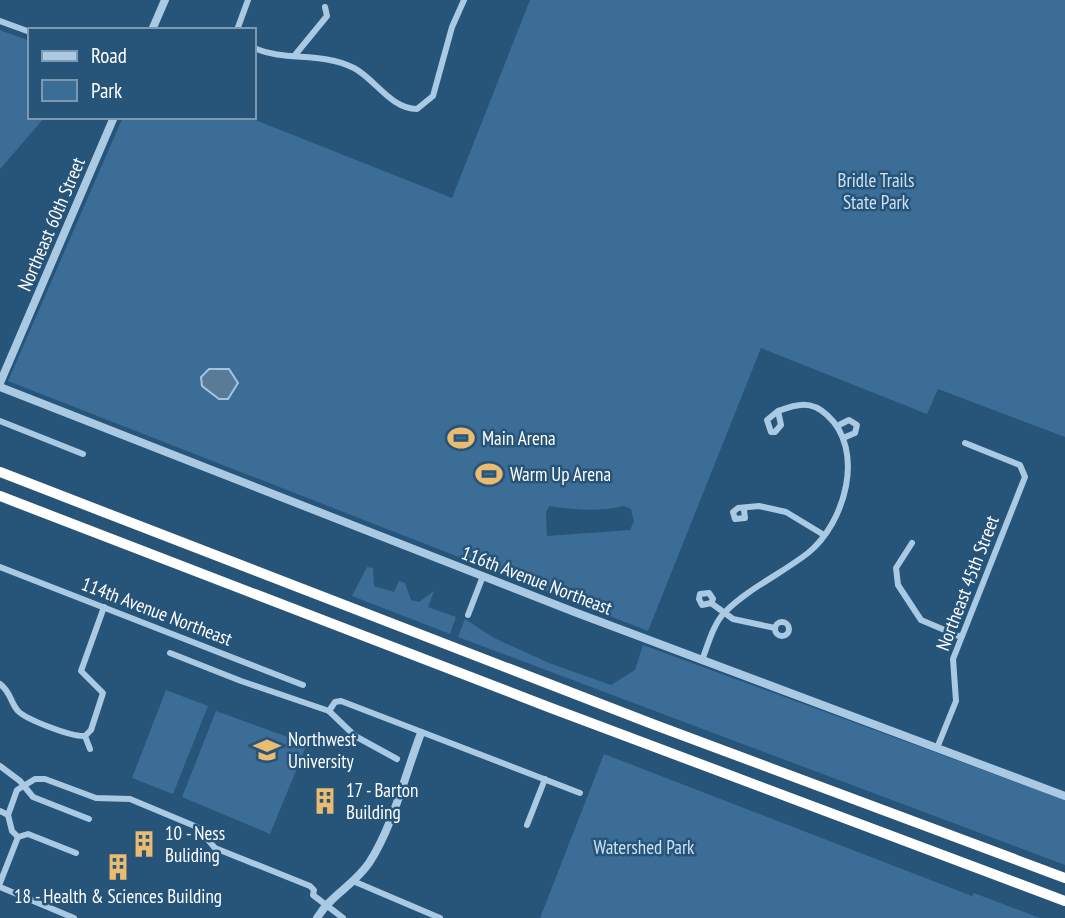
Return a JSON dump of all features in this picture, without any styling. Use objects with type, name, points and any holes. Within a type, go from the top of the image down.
[{"type":"highway","points":[[0,472],[656,725],[1065,878]]},
{"type":"highway","points":[[0,496],[551,708],[1065,901]]},
{"type":"street","points":[[153,28],[165,0]]},
{"type":"street","points":[[238,28],[248,0]]},
{"type":"street","points":[[256,49],[264,53],[322,57],[352,67],[402,106],[417,109],[433,96],[452,27],[464,0]]},
{"type":"street","points":[[296,55],[327,16],[325,7]]},
{"type":"street","points":[[0,21],[28,31]]},
{"type":"street","name":"Northeast 60th Street","points":[[0,385],[113,119]]},
{"type":"street","name":"116th Avenue Northeast","points":[[0,385],[483,576],[1065,796]]},
{"type":"street","points":[[702,660],[717,622],[723,614],[809,552],[824,535],[844,493],[849,476],[840,432],[814,405],[797,404],[778,411]]},
{"type":"street","points":[[849,420],[857,425],[855,433],[840,432],[849,420]]},
{"type":"street","points":[[0,421],[83,454]]},
{"type":"street","name":"Northeast 45th Street","points":[[937,748],[956,701],[953,664],[961,637],[1023,482],[1024,470],[1015,463],[965,443]]},
{"type":"street","points":[[744,510],[759,506],[786,512],[824,535]]},
{"type":"street","points":[[912,543],[896,568],[898,585],[921,620],[961,637]]},
{"type":"street","name":"114th Avenue Northeast","points":[[0,567],[303,684]]},
{"type":"street","points":[[468,615],[483,576]]},
{"type":"street","points":[[711,603],[723,614],[748,625],[775,628]]},
{"type":"street","points":[[85,736],[91,730],[103,693],[83,676],[81,665],[104,607]]},
{"type":"street","points":[[170,653],[329,711],[355,736],[397,760]]},
{"type":"street","points":[[0,684],[7,689],[21,714],[72,734],[85,736]]},
{"type":"street","points":[[329,711],[335,702],[341,701],[580,793]]},
{"type":"street","points":[[317,918],[325,905],[353,881],[376,850],[421,733]]},
{"type":"street","points":[[85,736],[90,749]]},
{"type":"street","points":[[0,766],[33,797],[89,819]]},
{"type":"street","points":[[18,837],[12,831],[8,814],[12,799],[23,785],[35,779],[45,779],[96,798],[130,799],[197,827],[215,848],[310,887],[314,890],[313,895],[344,918]]},
{"type":"street","points":[[527,825],[545,779]]},
{"type":"street","points":[[0,811],[8,814]]},
{"type":"street","points":[[18,837],[27,834],[76,853]]},
{"type":"street","points":[[18,837],[0,885],[74,918]]},
{"type":"street","points":[[353,881],[440,918]]},
{"type":"green space","name":"Bridle Trails State Park","points":[[530,0],[1065,0],[1065,437],[938,389],[927,414],[761,348],[648,631],[8,381],[122,119],[253,119],[452,198]],"holes":[[[549,506],[596,510],[624,506],[631,509],[634,522],[630,530],[547,536],[546,513]]]},
{"type":"green space","points":[[0,30],[28,40],[28,119],[43,119],[0,169]]},
{"type":"green space","points":[[367,567],[373,568],[374,586],[394,592],[399,581],[405,583],[411,600],[419,602],[434,591],[428,607],[456,617],[450,634],[352,596]]},
{"type":"green space","points":[[465,619],[494,638],[549,663],[611,685],[635,670],[643,645],[1065,800],[1065,865],[458,637]]},
{"type":"green space","points":[[166,690],[208,706],[173,794],[132,778]]},
{"type":"green space","points":[[216,711],[307,744],[270,834],[182,797]]},
{"type":"green space","name":"Watershed Park","points":[[604,754],[972,896],[974,893],[1040,918],[540,918]]},
{"type":"shaded area","points":[[209,369],[229,369],[238,383],[228,399],[219,399],[202,386],[201,377]]},
{"type":"place","name":"Main Arena","points":[[461,438]]},
{"type":"place","name":"Warm Up Arena","points":[[489,474]]},
{"type":"place","name":"Northwest University","points":[[267,750]]},
{"type":"place","name":"17 - Barton Building","points":[[325,801]]},
{"type":"place","name":"10 - Ness Buliding","points":[[144,844]]},
{"type":"place","name":"18 - Health & Sciences Building","points":[[118,867]]}]
